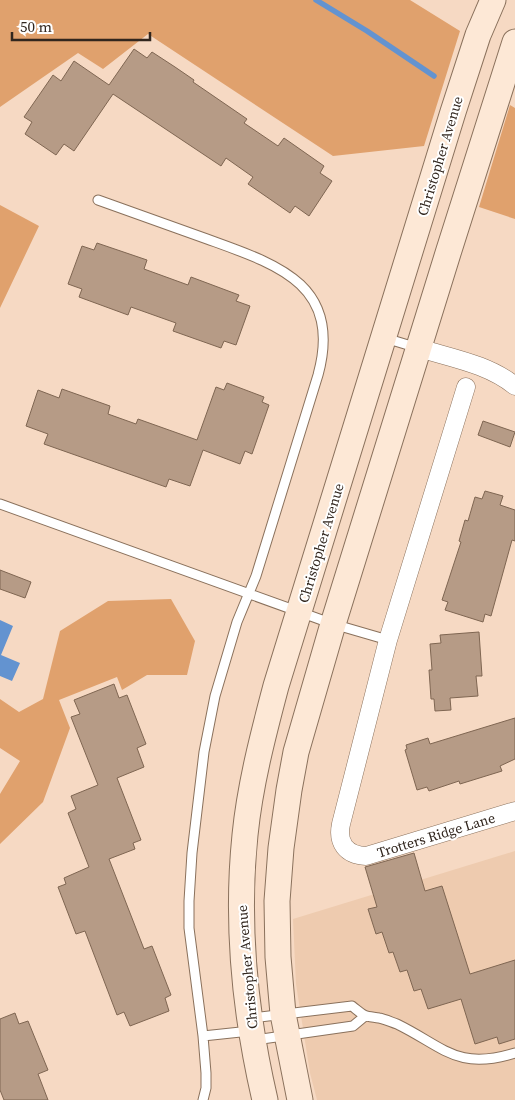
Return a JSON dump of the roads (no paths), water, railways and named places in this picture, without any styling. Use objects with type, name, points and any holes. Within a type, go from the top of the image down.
[{"type":"street","name":"Christopher Avenue","points":[[265,1100],[252,1030],[241,923],[245,834],[251,793],[276,686],[453,112],[478,35],[493,0]]},
{"type":"street","points":[[300,1100],[284,1025],[278,957],[277,901],[282,838],[298,745],[515,42]]},
{"type":"street","points":[[419,348],[485,368],[515,386]]},
{"type":"street","points":[[388,640],[466,387]]},
{"type":"street","name":"Trotters Ridge Lane","points":[[388,640],[340,834],[340,839],[345,849],[353,854],[366,856],[515,812]]},
{"type":"lane","points":[[98,200],[275,265],[298,281],[312,300],[323,326],[322,361],[256,576],[237,622],[208,722],[192,853],[190,928],[206,1073],[206,1088],[203,1100]]},
{"type":"lane","points":[[384,338],[419,348]]},
{"type":"lane","points":[[0,504],[299,612],[388,640]]},
{"type":"lane","points":[[203,1036],[284,1025],[352,1006],[365,1016],[387,1020],[436,1047],[469,1059],[486,1059],[515,1053]]},
{"type":"lane","points":[[252,1030],[284,1025],[353,1026],[365,1016]]},
{"type":"water","points":[[0,620],[13,626],[1,655],[20,663],[12,681],[0,676]]},
{"type":"waterway","points":[[316,0],[367,31],[434,76]]}]
